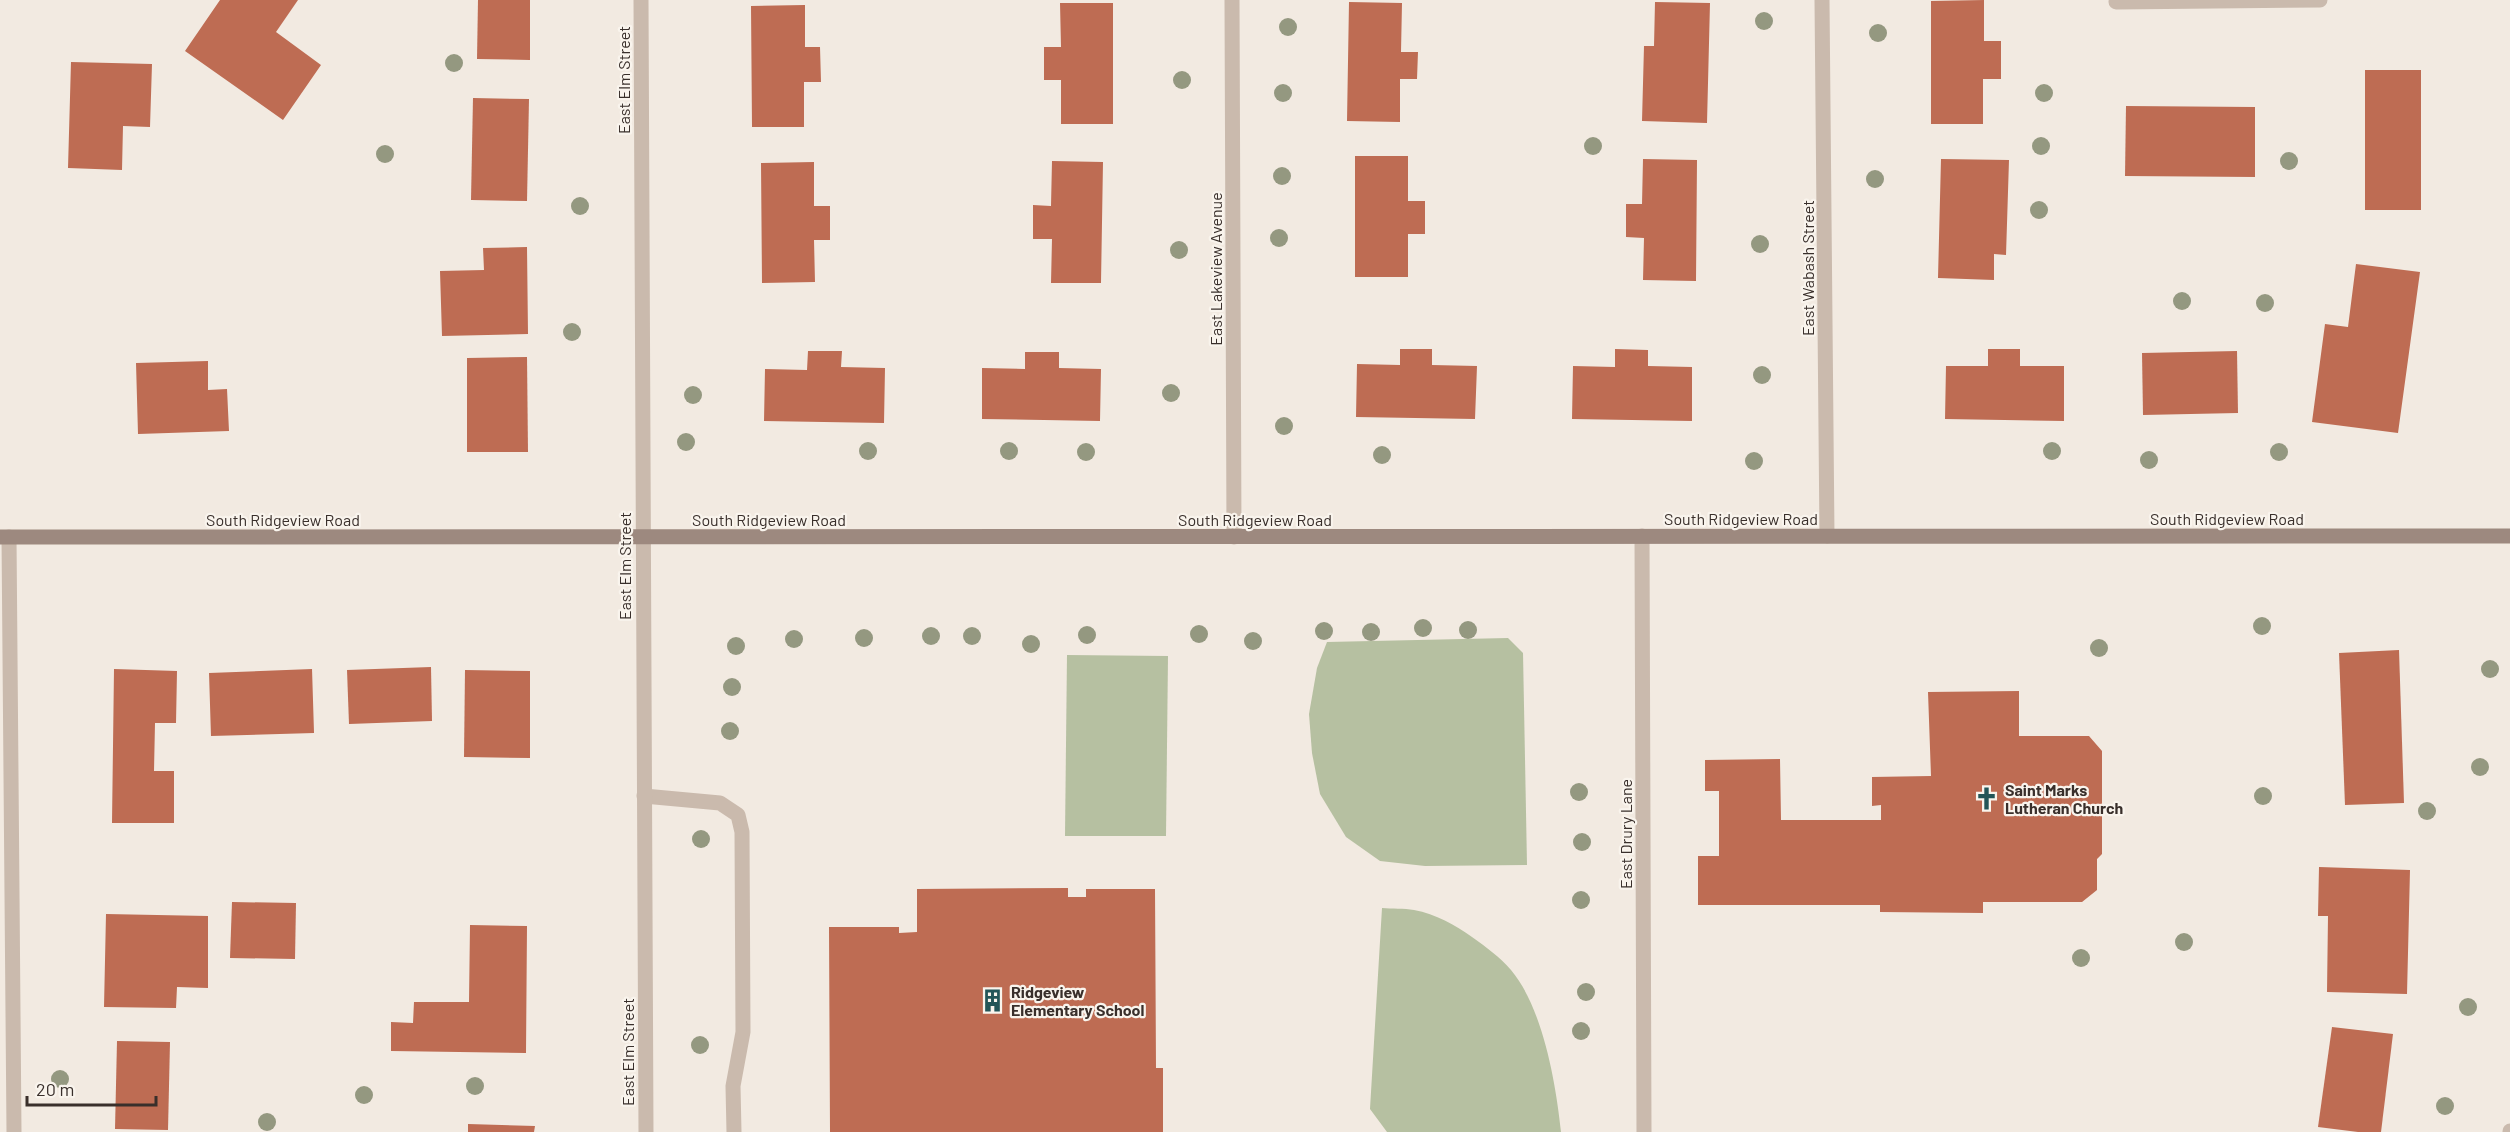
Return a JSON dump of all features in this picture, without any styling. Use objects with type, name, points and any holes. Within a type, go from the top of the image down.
[{"type":"main road","name":"South Ridgeview Road","points":[[4,537],[2510,536]]},
{"type":"street","name":"East Elm Street","points":[[641,0],[646,1132]]},
{"type":"street","name":"East Lakeview Avenue","points":[[1232,0],[1234,537]]},
{"type":"street","name":"East Wabash Street","points":[[1822,0],[1827,536]]},
{"type":"street","points":[[2116,2],[2320,0]]},
{"type":"street","name":"East Drury Lane","points":[[1642,536],[1644,1132]]},
{"type":"street","points":[[4,537],[14,1132]]},
{"type":"street","points":[[644,796],[720,802],[738,815],[742,832],[744,1032],[734,1086],[734,1132]]},
{"type":"green space","points":[[1508,638],[1523,653],[1527,865],[1425,866],[1380,861],[1346,837],[1320,794],[1312,753],[1309,714],[1317,668],[1327,642]]},
{"type":"green space","points":[[1067,655],[1168,656],[1166,836],[1065,836]]},
{"type":"green space","points":[[1382,908],[1414,910],[1445,920],[1498,956],[1511,970],[1522,986],[1540,1025],[1556,1092],[1561,1132],[1387,1132],[1370,1109]]},
{"type":"building","points":[[220,0],[298,0],[276,32],[321,65],[283,120],[185,51]]},
{"type":"building","points":[[478,0],[530,0],[530,60],[477,59]]},
{"type":"building","points":[[1984,0],[1984,41],[2001,41],[2001,79],[1983,79],[1983,124],[1931,124],[1931,1]]},
{"type":"building","points":[[1349,2],[1402,3],[1401,52],[1418,52],[1417,79],[1400,79],[1400,122],[1347,121]]},
{"type":"building","points":[[1655,2],[1710,3],[1707,123],[1642,121],[1644,46],[1654,46]]},
{"type":"building","points":[[1060,3],[1113,3],[1113,124],[1061,124],[1061,80],[1044,80],[1044,47],[1061,47]]},
{"type":"building","points":[[805,5],[805,47],[820,47],[821,82],[804,82],[804,127],[752,127],[751,6]]},
{"type":"building","points":[[71,62],[152,64],[150,127],[123,126],[122,170],[68,168]]},
{"type":"building","points":[[2365,70],[2421,70],[2421,210],[2365,210]]},
{"type":"building","points":[[473,98],[529,99],[527,201],[471,200]]},
{"type":"building","points":[[2126,106],[2255,107],[2255,177],[2125,176]]},
{"type":"building","points":[[1355,156],[1408,156],[1408,201],[1425,201],[1425,234],[1408,234],[1408,277],[1355,277]]},
{"type":"building","points":[[1643,159],[1697,160],[1696,281],[1643,280],[1644,238],[1626,237],[1626,204],[1642,204]]},
{"type":"building","points":[[1941,159],[2009,160],[2006,255],[1994,254],[1994,280],[1938,278]]},
{"type":"building","points":[[1052,161],[1103,162],[1101,283],[1051,283],[1052,239],[1033,239],[1033,205],[1051,206]]},
{"type":"building","points":[[814,162],[814,206],[830,206],[830,240],[814,240],[815,282],[762,283],[761,163]]},
{"type":"building","points":[[527,247],[528,334],[442,336],[440,271],[484,270],[483,248]]},
{"type":"building","points":[[2356,264],[2420,272],[2398,433],[2312,422],[2325,324],[2348,327]]},
{"type":"building","points":[[1400,349],[1432,349],[1432,365],[1477,366],[1475,419],[1356,417],[1357,364],[1400,365]]},
{"type":"building","points":[[1615,349],[1648,350],[1648,366],[1692,367],[1692,421],[1572,419],[1573,366],[1615,367]]},
{"type":"building","points":[[1988,349],[2020,349],[2020,366],[2064,366],[2064,421],[1945,419],[1946,366],[1988,366]]},
{"type":"building","points":[[808,351],[842,351],[841,367],[885,368],[884,423],[764,421],[765,369],[807,370]]},
{"type":"building","points":[[2237,351],[2238,413],[2143,415],[2142,353]]},
{"type":"building","points":[[1025,352],[1059,352],[1059,368],[1101,369],[1100,421],[982,419],[982,368],[1025,369]]},
{"type":"building","points":[[527,357],[528,452],[467,452],[467,358]]},
{"type":"building","points":[[208,361],[208,390],[227,389],[229,431],[138,434],[136,363]]},
{"type":"building","points":[[2399,650],[2404,803],[2345,805],[2339,653]]},
{"type":"building","points":[[431,667],[432,721],[349,724],[347,670]]},
{"type":"building","points":[[114,669],[177,671],[176,723],[155,723],[154,771],[174,771],[174,823],[112,823]]},
{"type":"building","points":[[312,669],[314,733],[211,736],[209,673]]},
{"type":"building","points":[[465,670],[530,671],[530,758],[464,757]]},
{"type":"building","name":"Saint Marks Lutheran Church","points":[[2019,691],[2019,736],[2089,736],[2102,751],[2102,854],[2097,859],[2097,890],[2082,902],[1983,902],[1983,913],[1880,912],[1880,905],[1698,905],[1698,856],[1719,856],[1719,791],[1705,791],[1705,760],[1780,759],[1781,820],[1881,820],[1881,805],[1872,806],[1872,777],[1931,776],[1928,692]]},
{"type":"building","points":[[2319,867],[2410,870],[2407,994],[2327,992],[2328,916],[2318,916]]},
{"type":"building","name":"Ridgeview Elementary School","points":[[1068,888],[1068,897],[1086,897],[1086,889],[1155,889],[1156,1068],[1163,1068],[1163,1132],[830,1132],[829,927],[899,927],[899,933],[917,932],[917,889]]},
{"type":"building","points":[[232,902],[296,903],[295,959],[230,958]]},
{"type":"building","points":[[106,914],[208,916],[208,988],[177,987],[176,1008],[104,1007]]},
{"type":"building","points":[[470,925],[527,926],[526,1053],[391,1051],[391,1022],[413,1023],[414,1002],[469,1002]]},
{"type":"building","points":[[2332,1027],[2393,1034],[2381,1132],[2358,1132],[2318,1127]]},
{"type":"building","points":[[117,1041],[170,1042],[168,1130],[115,1129]]},
{"type":"building","points":[[468,1124],[535,1126],[534,1132],[468,1132]]},
{"type":"place","name":"Saint Marks Lutheran Church","points":[[1987,798]]},
{"type":"place","name":"Ridgeview Elementary School","points":[[993,1000]]}]
